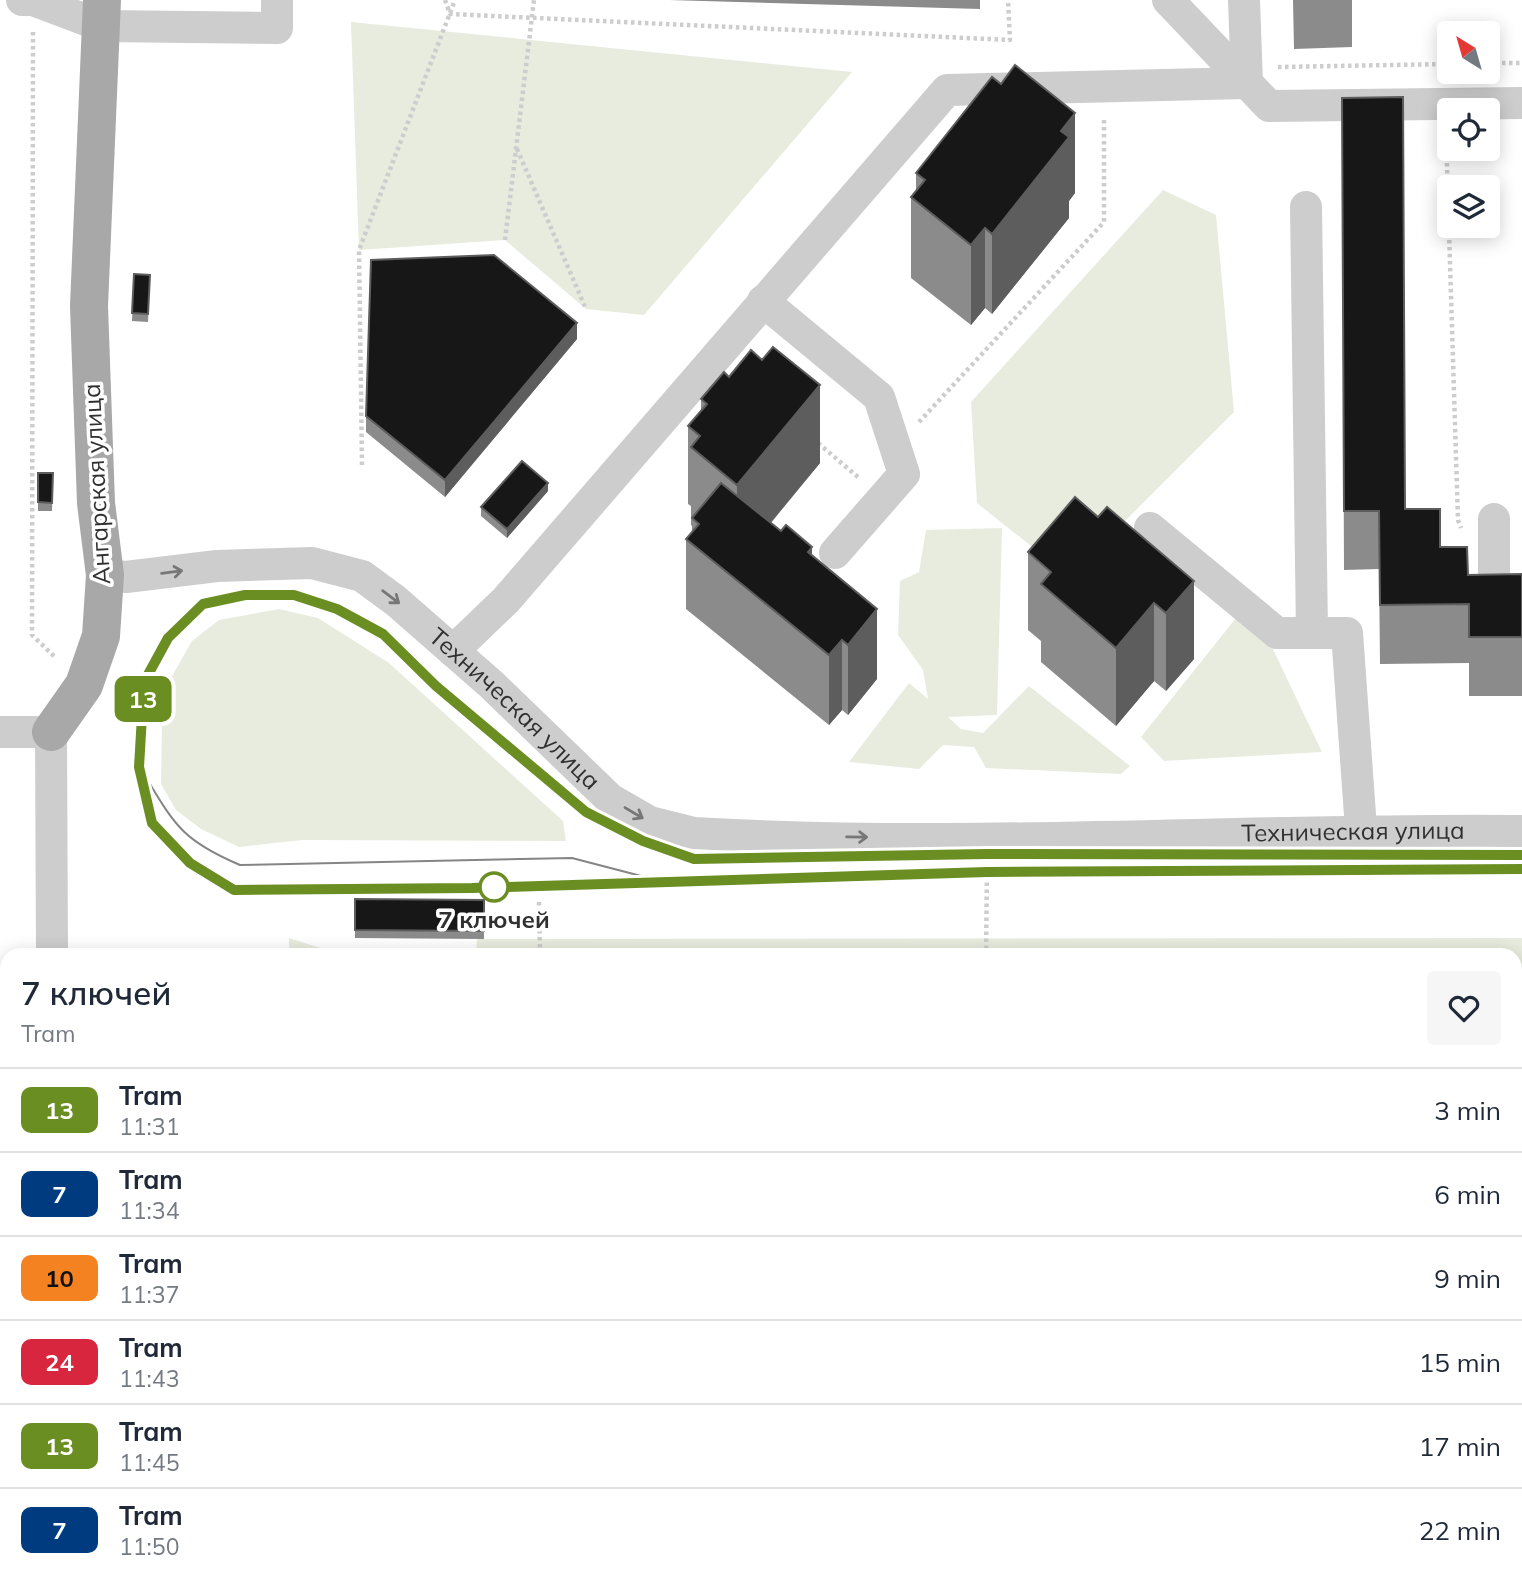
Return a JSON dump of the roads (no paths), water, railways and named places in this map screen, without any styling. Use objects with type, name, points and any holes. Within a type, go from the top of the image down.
[{"type":"main road","name":"Ангарская улица","points":[[51,732],[84,685],[101,636],[105,575],[96,503],[89,306],[102,13]]},
{"type":"street","points":[[22,0],[102,13],[277,27],[277,0]]},
{"type":"street","points":[[1168,0],[1246,76],[1269,106],[1522,103]]},
{"type":"street","points":[[1244,0],[1246,76]]},
{"type":"street","points":[[453,651],[506,600],[947,90],[1246,76]]},
{"type":"street","points":[[1306,207],[1312,633]]},
{"type":"street","points":[[764,301],[879,397],[904,474],[835,554]]},
{"type":"street","points":[[1494,519],[1494,606],[1522,605]]},
{"type":"street","points":[[1150,528],[1277,633],[1347,633],[1361,829]]},
{"type":"street","name":"Техническая улица","points":[[105,575],[126,577],[217,566],[312,563],[362,576],[396,601],[453,651],[610,799],[650,822],[694,833],[741,836],[987,838],[1361,829],[1522,831]]},
{"type":"street","points":[[0,732],[51,732],[52,948]]},
{"type":"tram line","points":[[1522,855],[987,854],[694,859],[643,841],[586,812],[436,686],[383,634],[337,609],[294,595],[245,595],[203,604],[168,638],[144,682],[140,767],[152,823],[190,863],[235,890],[472,888],[987,872],[1522,869]]},
{"type":"tram line","name":"13","points":[[1522,855],[987,854],[694,859],[643,841],[586,812],[436,686],[383,634],[337,609],[294,595],[245,595],[203,604],[168,638],[144,682],[139,767],[152,823],[190,863],[234,890],[472,888],[987,872],[1522,869]]},
{"type":"tram line","points":[[147,779],[166,810],[184,832],[207,849],[240,865],[572,858],[645,877]]},
{"type":"place","name":"7 ключей","points":[[494,887]]}]
